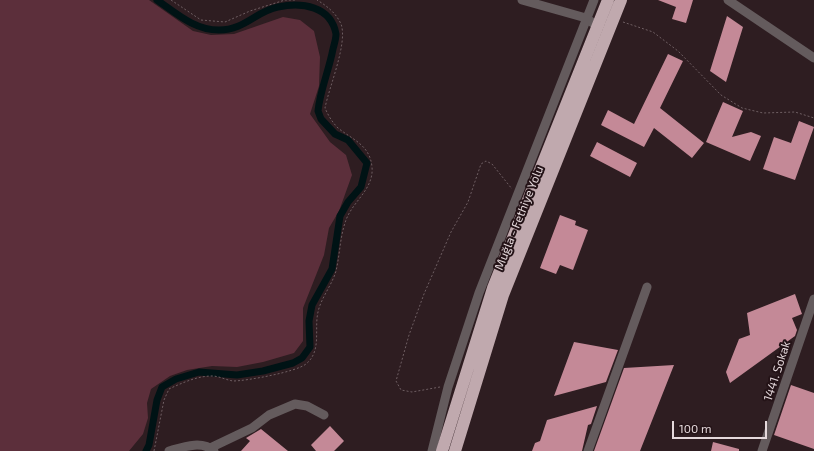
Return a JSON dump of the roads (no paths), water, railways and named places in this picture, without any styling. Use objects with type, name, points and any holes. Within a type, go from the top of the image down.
[{"type":"highway","name":"Muğla - Fethiye Yolu","points":[[442,451],[493,288],[608,0]]},
{"type":"highway","name":"Muğla - Fethiye Yolu","points":[[455,451],[503,295],[621,0]]},
{"type":"street","points":[[522,0],[586,18],[597,26]]},
{"type":"street","points":[[728,0],[814,58]]},
{"type":"street","points":[[432,451],[448,386],[479,293],[517,198],[591,2]]},
{"type":"street","points":[[591,2],[597,26]]},
{"type":"street","points":[[588,451],[647,287]]},
{"type":"street","name":"1441. Sokak","points":[[762,451],[814,299]]},
{"type":"street","points":[[448,386],[460,390]]},
{"type":"street","points":[[169,451],[199,445],[212,449],[252,428],[269,415],[295,404],[307,406],[324,415]]},
{"type":"waterway","points":[[146,451],[149,445],[157,400],[162,387],[176,379],[199,372],[237,375],[263,371],[293,363],[302,358],[310,347],[309,321],[312,305],[332,269],[340,216],[348,202],[361,187],[367,163],[348,140],[335,134],[321,119],[318,111],[336,34],[328,17],[322,12],[306,6],[296,5],[278,7],[263,12],[236,27],[219,30],[193,24],[157,0]]}]
